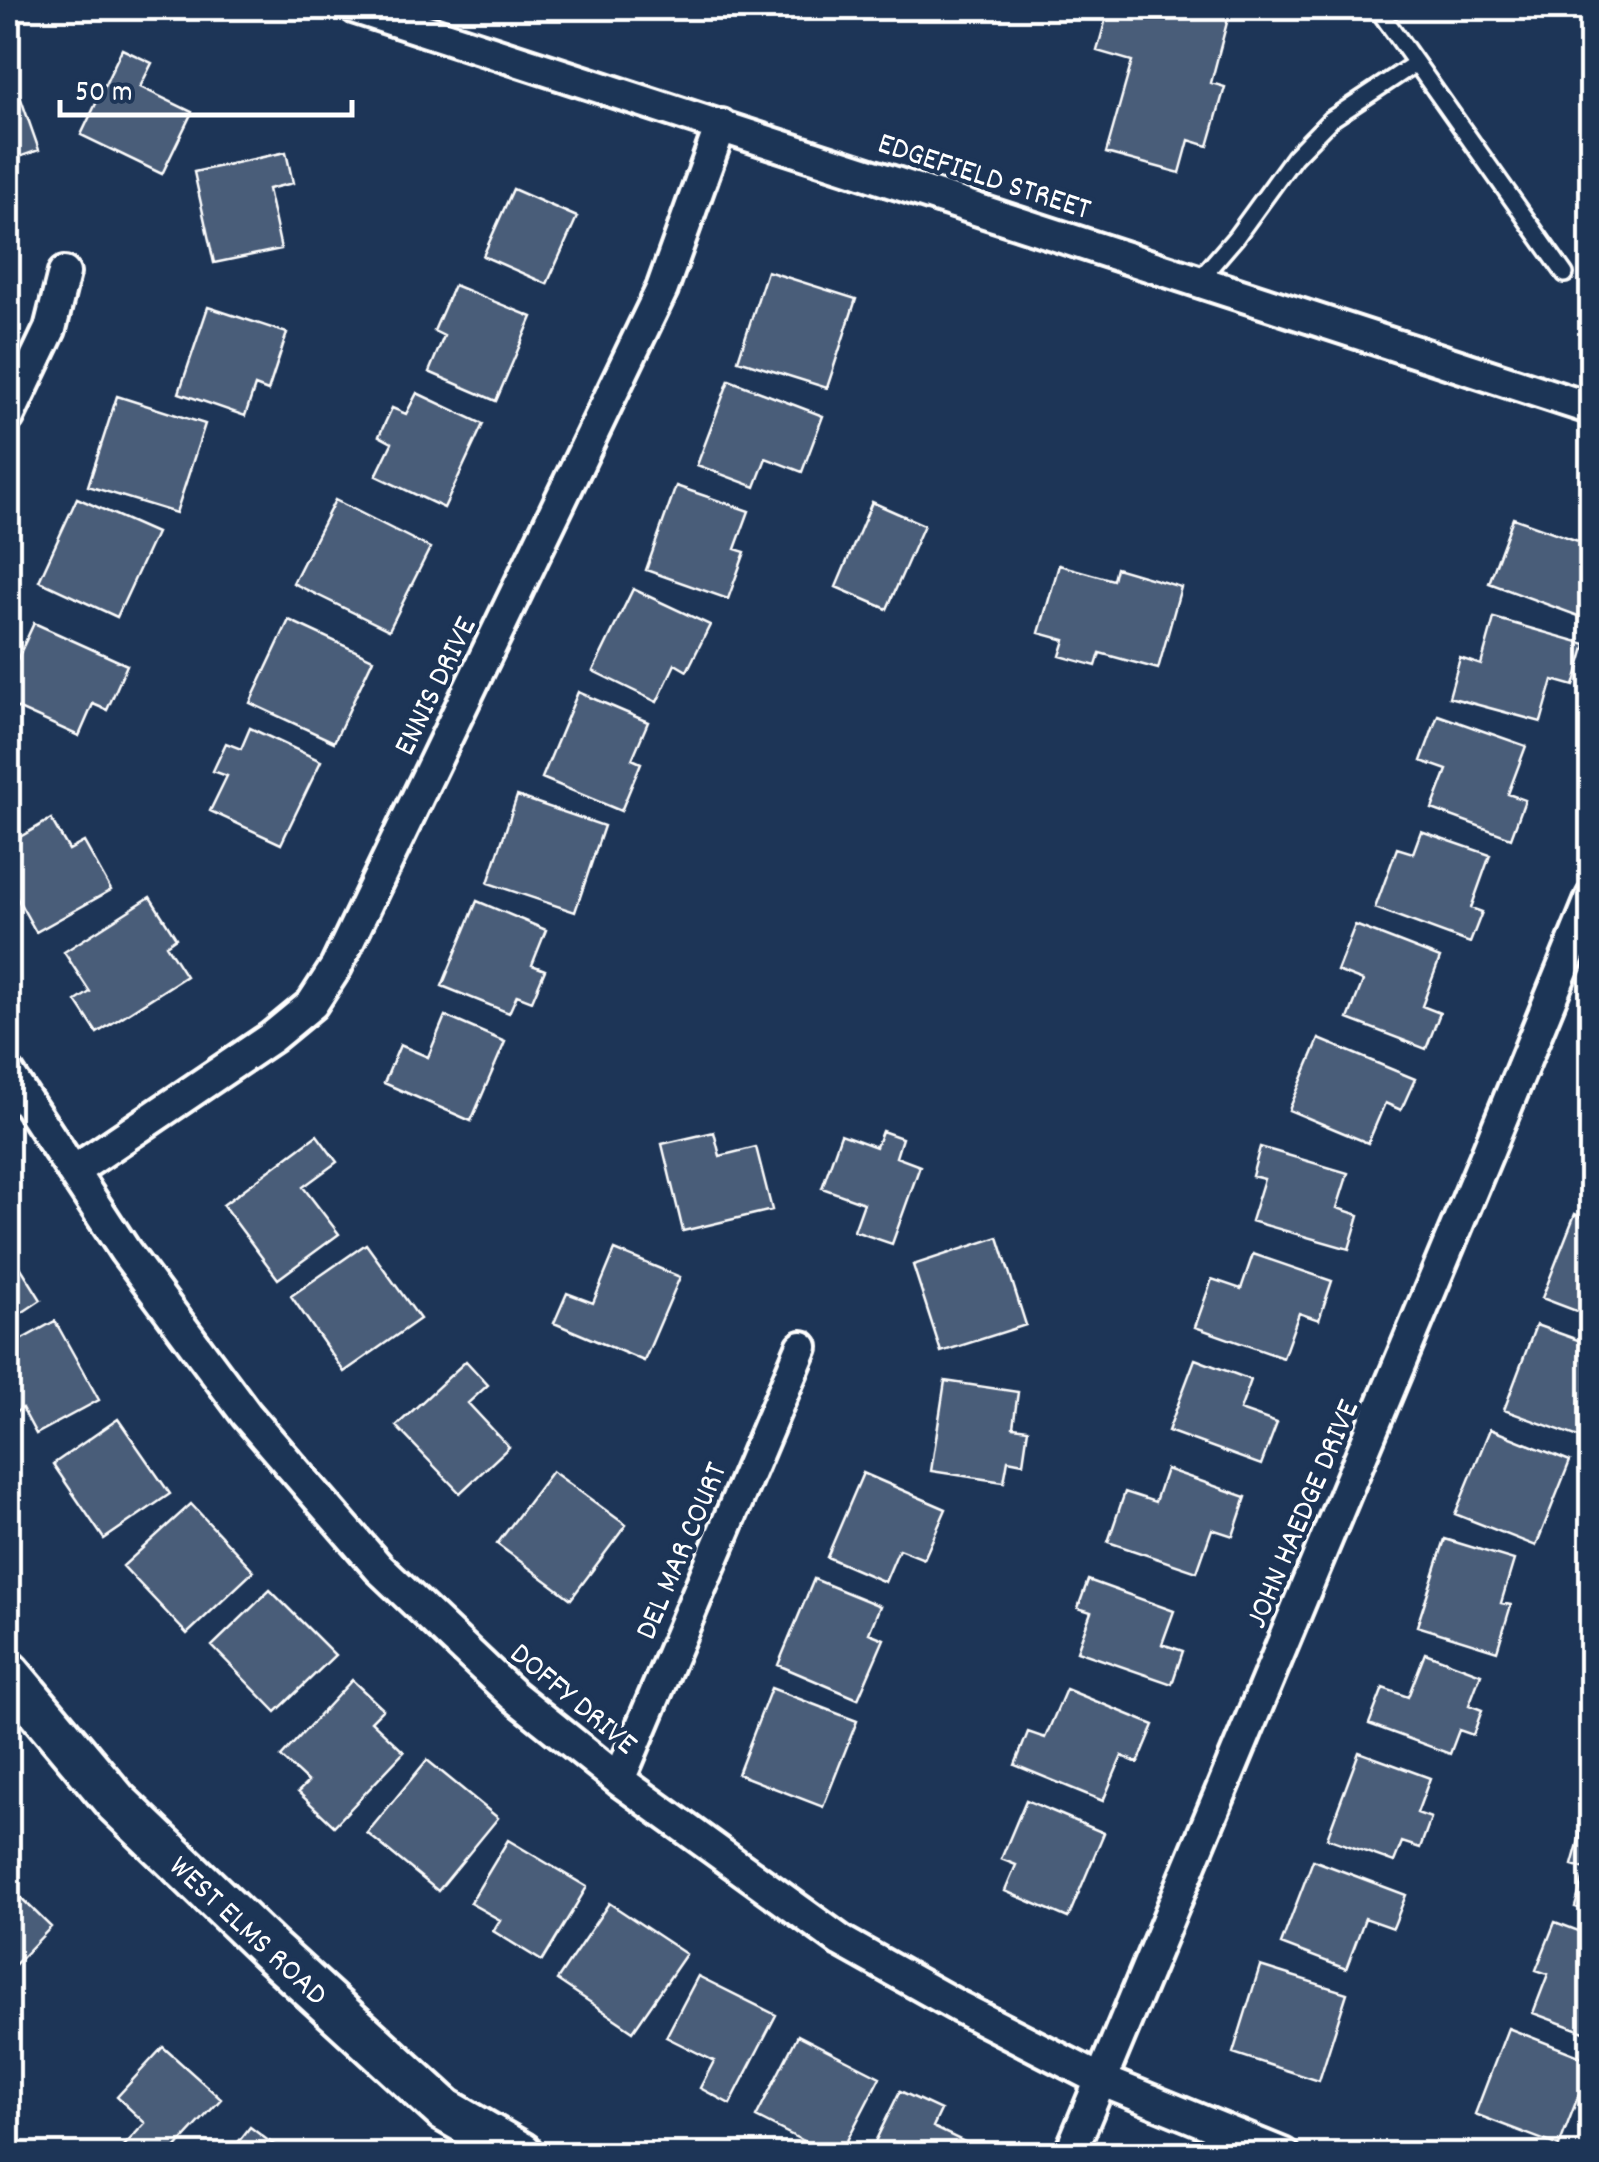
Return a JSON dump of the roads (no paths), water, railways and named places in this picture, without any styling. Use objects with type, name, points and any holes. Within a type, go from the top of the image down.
[{"type":"main road","name":"WEST ELMS ROAD","points":[[8,1673],[116,1802],[270,1950],[446,2110],[520,2154]]},
{"type":"street","name":"EDGEFIELD STREET","points":[[356,8],[1592,409]]},
{"type":"street","name":"ENNIS DRIVE","points":[[74,1171],[272,1037],[312,1004],[336,967],[662,289],[721,125]]},
{"type":"street","points":[[8,416],[50,330],[64,273]]},
{"type":"street","name":"JOHN HAEDGE DRIVE","points":[[1070,2154],[1592,897]]},
{"type":"street","name":"DOFFY DRIVE","points":[[8,1073],[125,1251],[246,1414],[379,1568],[514,1695],[619,1780],[840,1941],[1102,2081],[1284,2154]]},
{"type":"street","name":"DEL MAR COURT","points":[[619,1780],[802,1347]]},
{"type":"lane","points":[[1377,8],[1564,274]]},
{"type":"lane","points":[[1198,281],[1236,238],[1294,157],[1330,120],[1416,63]]}]
